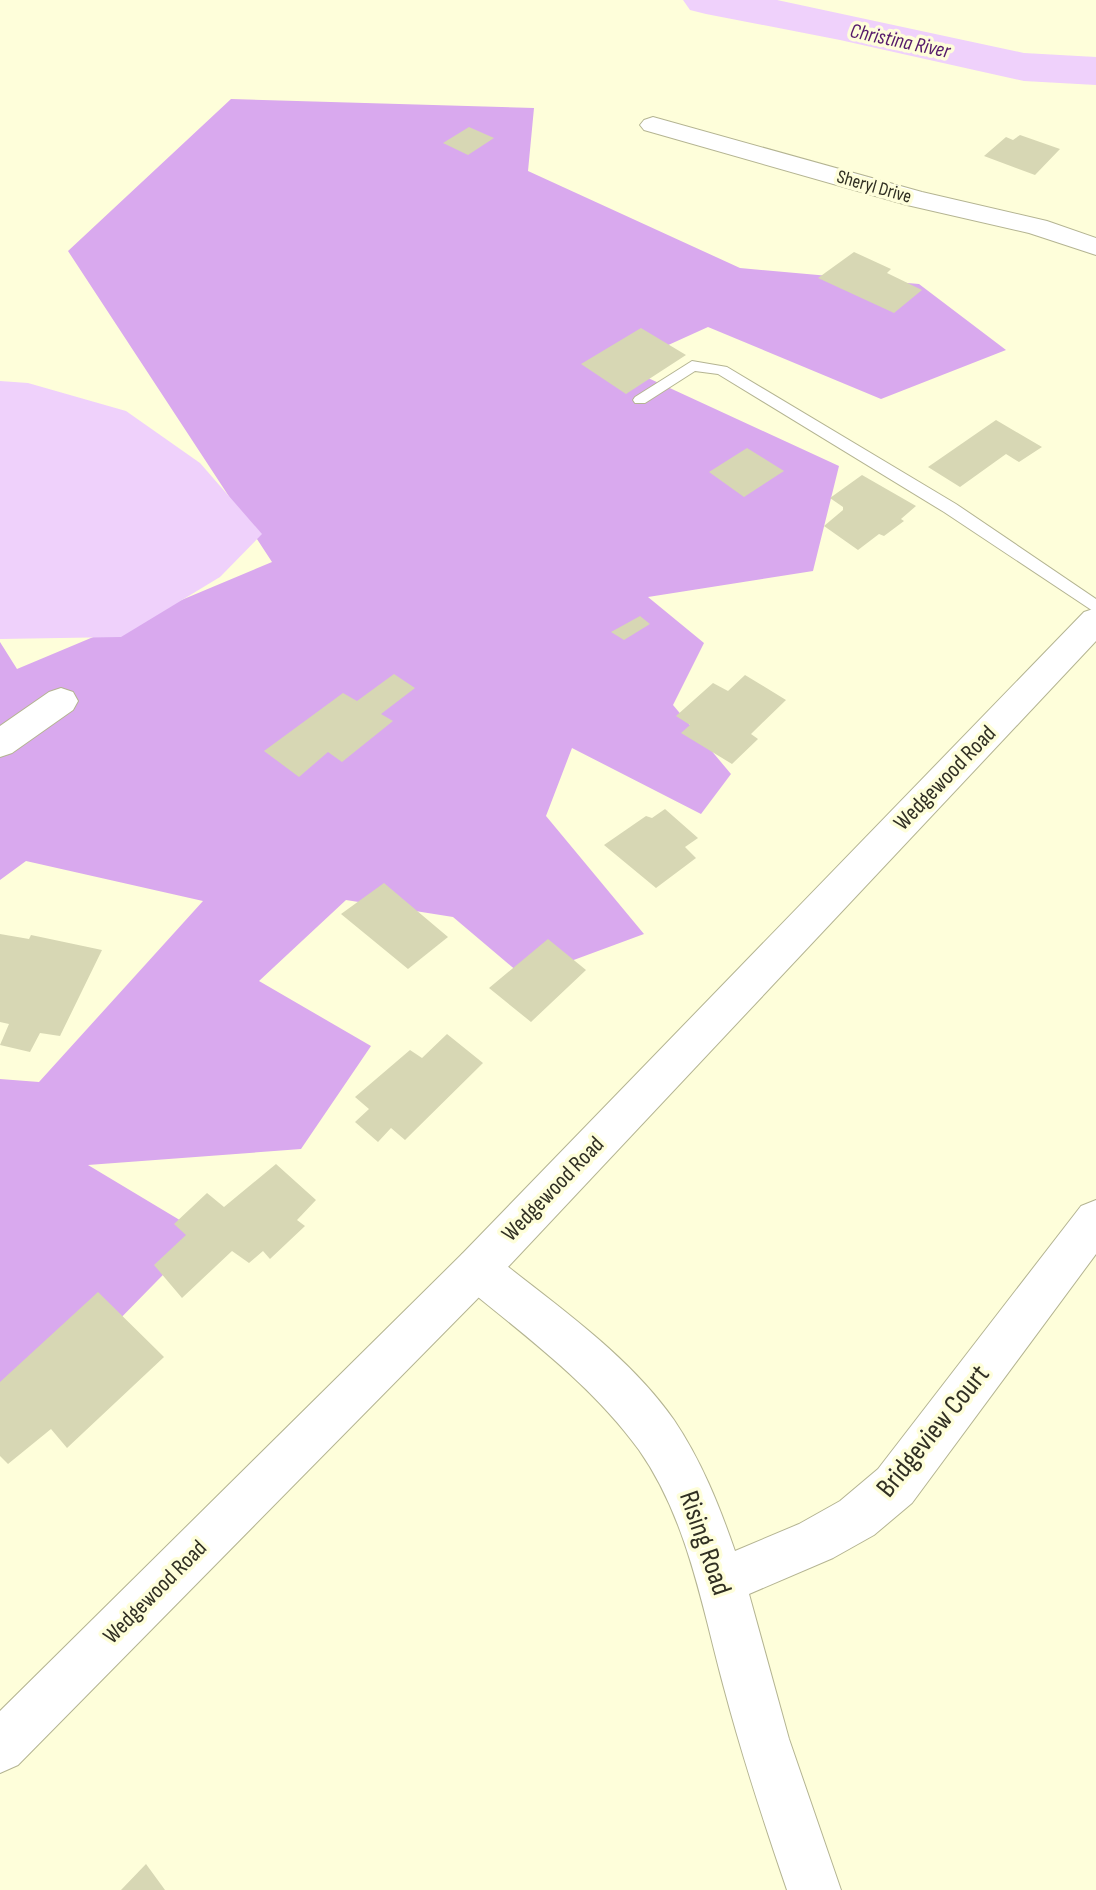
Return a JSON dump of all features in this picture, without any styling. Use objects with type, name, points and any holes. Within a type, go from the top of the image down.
[{"type":"street","name":"Sheryl Drive","points":[[653,125],[916,199],[1037,227],[1096,247]]},
{"type":"street","name":"Wedgewood Road","points":[[0,1747],[477,1269],[1096,620]]},
{"type":"street","points":[[0,744],[61,701]]},
{"type":"street","name":"Bridgeview Court","points":[[721,1581],[816,1541],[857,1518],[895,1486],[1096,1220]]},
{"type":"street","name":"Rising Road","points":[[477,1269],[618,1388],[657,1436],[689,1491],[721,1581],[753,1700],[814,1890]]},
{"type":"lane","points":[[640,400],[692,366],[722,370],[950,508],[1096,607]]},
{"type":"shaded area","points":[[231,99],[534,108],[528,171],[740,268],[919,284],[1006,350],[881,399],[708,327],[622,366],[839,466],[813,571],[648,597],[704,643],[673,705],[731,774],[701,814],[572,748],[546,816],[644,934],[525,978],[453,917],[346,900],[259,981],[371,1046],[301,1149],[88,1165],[203,1234],[14,1427],[0,1416],[0,1079],[39,1082],[203,901],[26,861],[0,880],[0,642],[17,669],[272,562],[68,251]]},
{"type":"shaded area","points":[[0,381],[28,383],[126,411],[200,463],[262,534],[220,577],[121,637],[0,639]]},
{"type":"building","points":[[469,127],[494,138],[468,155],[443,143]]},
{"type":"building","points":[[1020,135],[1060,149],[1035,175],[984,156],[1006,137],[1013,140]]},
{"type":"building","points":[[854,252],[891,269],[887,273],[922,290],[894,313],[818,278]]},
{"type":"building","points":[[641,328],[686,355],[626,394],[581,364]]},
{"type":"building","points":[[996,420],[1042,447],[1019,462],[1006,454],[960,487],[928,467]]},
{"type":"building","points":[[747,448],[784,471],[744,497],[709,472]]},
{"type":"building","points":[[862,475],[916,506],[901,519],[904,521],[884,536],[879,534],[858,550],[824,526],[843,510],[843,507],[830,498]]},
{"type":"building","points":[[640,616],[650,624],[624,640],[611,632]]},
{"type":"building","points":[[394,674],[415,688],[381,714],[393,721],[342,762],[328,752],[299,777],[264,751],[343,693],[357,701]]},
{"type":"building","points":[[745,675],[786,700],[751,734],[758,739],[732,764],[681,733],[690,725],[676,716],[713,683],[728,691]]},
{"type":"building","points":[[665,809],[698,838],[685,847],[696,858],[656,888],[604,845],[646,816],[652,818]]},
{"type":"building","points":[[384,883],[448,937],[408,969],[341,914]]},
{"type":"building","points":[[0,934],[29,939],[31,935],[102,950],[60,1036],[40,1033],[30,1052],[0,1045],[9,1024],[0,1022]]},
{"type":"building","points":[[548,939],[586,970],[531,1022],[489,988]]},
{"type":"building","points":[[447,1034],[483,1063],[405,1140],[391,1128],[378,1142],[355,1122],[369,1109],[355,1097],[410,1050],[422,1058]]},
{"type":"building","points":[[276,1164],[316,1200],[297,1220],[305,1226],[270,1259],[263,1251],[249,1263],[232,1251],[182,1298],[154,1265],[186,1235],[174,1224],[207,1193],[224,1207]]},
{"type":"building","points":[[98,1292],[164,1357],[67,1448],[51,1429],[8,1464],[0,1456],[0,1382]]},
{"type":"building","points":[[146,1864],[165,1890],[121,1890]]},
{"type":"waterway","name":"Christina River","points":[[706,0],[840,26],[1024,67],[1096,71]]}]
